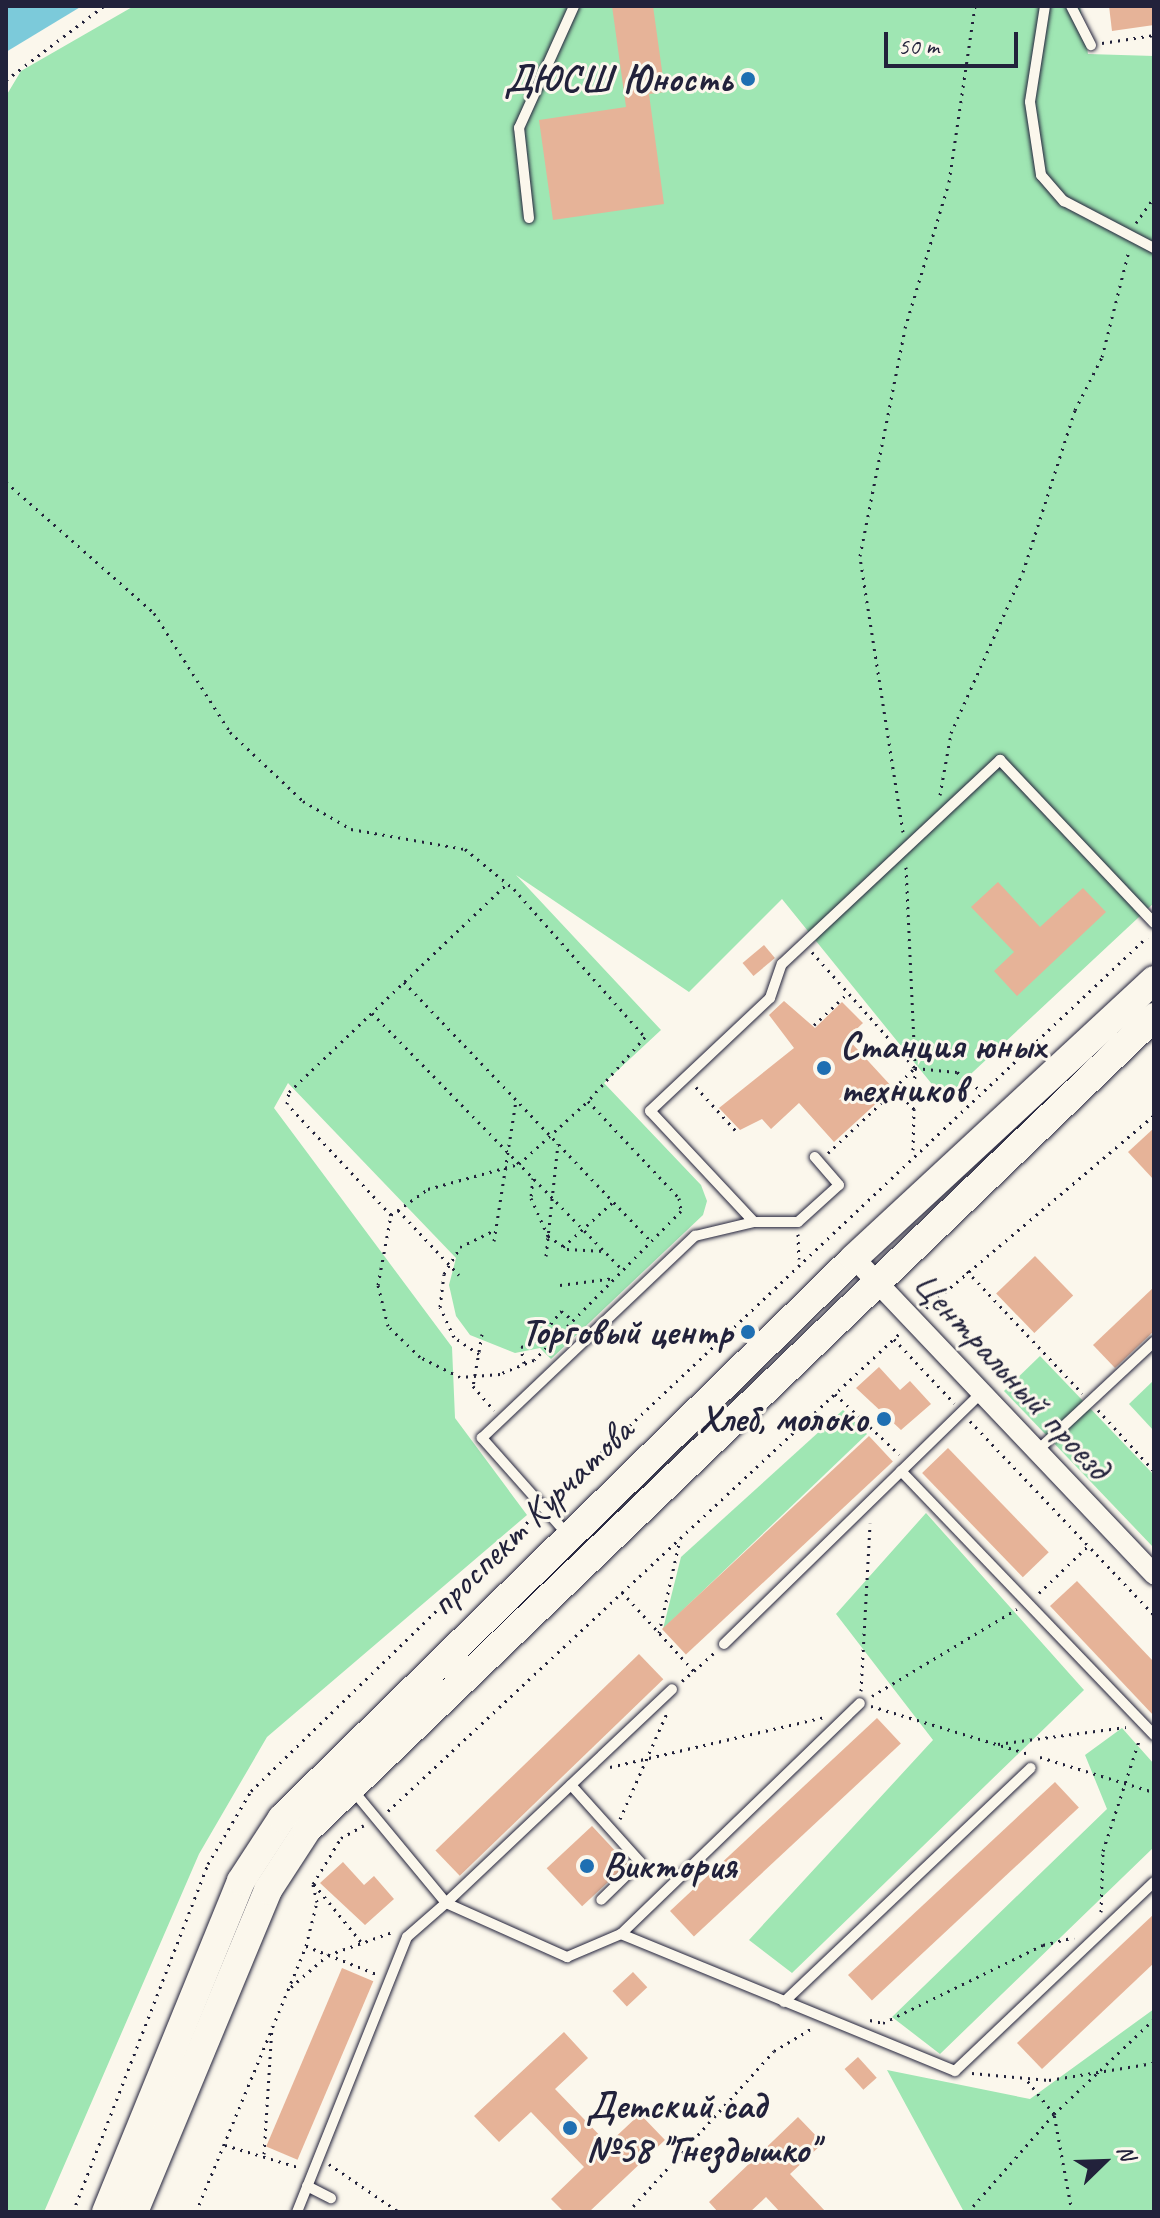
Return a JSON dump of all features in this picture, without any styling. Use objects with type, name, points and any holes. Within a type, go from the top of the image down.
[{"type":"main road","name":"проспект Курчатова","points":[[106,2212],[241,1881],[282,1818],[328,1767],[854,1258],[1154,980]]},
{"type":"main road","name":"проспект Курчатова","points":[[134,2212],[268,1890],[307,1830],[875,1280],[1154,1017]]},
{"type":"main road","points":[[241,1881],[268,1890]]},
{"type":"street","name":"Центральный проезд","points":[[854,1258],[1154,1574]]},
{"type":"lane","points":[[529,218],[519,128],[574,6]]},
{"type":"lane","points":[[1045,6],[1032,59],[1034,158],[1064,201],[1154,248]]},
{"type":"lane","points":[[1071,6],[1091,45]]},
{"type":"lane","points":[[754,1222],[650,1111],[770,998],[782,964],[1000,760],[1154,923]]},
{"type":"lane","points":[[568,1535],[482,1438],[695,1236],[754,1222],[798,1222],[839,1185],[817,1159]]},
{"type":"lane","points":[[1037,1451],[1154,1342]]},
{"type":"lane","points":[[724,1644],[982,1392]]},
{"type":"lane","points":[[905,1467],[1028,1603],[1154,1735]]},
{"type":"lane","points":[[297,2212],[407,1937],[675,1686]]},
{"type":"lane","points":[[349,1787],[446,1903],[567,1957],[621,1934],[856,1707]]},
{"type":"lane","points":[[784,2002],[1031,1768]]},
{"type":"lane","points":[[571,1785],[640,1862],[601,1900]]},
{"type":"lane","points":[[621,1934],[955,2071],[1154,1882]]},
{"type":"lane","points":[[307,2186],[331,2198]]},
{"type":"path","points":[[6,80],[104,6]]},
{"type":"path","points":[[913,1152],[915,1068],[906,848],[860,556],[905,328],[949,182],[975,6]]},
{"type":"path","points":[[1091,45],[1154,35]]},
{"type":"path","points":[[930,825],[951,733],[1023,572],[1075,410],[1102,357],[1132,239],[1154,197]]},
{"type":"path","points":[[6,482],[154,613],[230,732],[303,801],[351,829],[465,849],[507,884],[645,1037],[588,1101],[519,1164],[505,1172],[428,1189],[391,1215],[378,1285],[388,1326],[420,1357],[460,1377],[524,1364],[573,1320],[681,1211],[679,1198],[588,1101]]},
{"type":"path","points":[[391,1215],[287,1104],[289,1092],[507,884]]},
{"type":"path","points":[[804,943],[915,1068],[957,1072],[980,1090]]},
{"type":"path","points":[[404,982],[651,1241]]},
{"type":"path","points":[[814,1025],[848,993]]},
{"type":"path","points":[[372,1013],[623,1270]]},
{"type":"path","points":[[817,1159],[896,1090],[915,1068]]},
{"type":"path","points":[[686,1077],[737,1132]]},
{"type":"path","points":[[896,1090],[914,1109]]},
{"type":"path","points":[[494,1241],[516,1100]]},
{"type":"path","points":[[196,2212],[306,1946],[317,1902],[313,1884],[341,1838],[375,1818],[967,1271],[1154,1115]]},
{"type":"path","points":[[546,1256],[558,1144]]},
{"type":"path","points":[[533,1178],[531,1198],[548,1236],[563,1247],[604,1251]]},
{"type":"path","points":[[563,1247],[613,1202]]},
{"type":"path","points":[[398,1210],[459,1275]]},
{"type":"path","points":[[798,1222],[799,1259]]},
{"type":"path","points":[[479,1354],[454,1337],[440,1307],[449,1265],[460,1247],[495,1230]]},
{"type":"path","points":[[967,1271],[1154,1471]]},
{"type":"path","points":[[560,1285],[615,1278]]},
{"type":"path","points":[[524,1364],[521,1347],[536,1343],[561,1311],[573,1320]]},
{"type":"path","points":[[482,1334],[473,1386],[501,1419]]},
{"type":"path","points":[[894,1339],[1154,1615]]},
{"type":"path","points":[[835,1394],[905,1467]]},
{"type":"path","points":[[856,1707],[871,1501]]},
{"type":"path","points":[[659,1633],[680,1538]]},
{"type":"path","points":[[583,1774],[856,1707],[1028,1603],[1088,1546]]},
{"type":"path","points":[[622,1592],[694,1671]]},
{"type":"path","points":[[675,1686],[724,1644]]},
{"type":"path","points":[[856,1707],[998,1744],[1154,1792]]},
{"type":"path","points":[[613,1832],[669,1708]]},
{"type":"path","points":[[628,2212],[774,2051],[827,2020],[847,2013],[883,2023],[1043,1945],[1103,1929],[1103,1851],[1143,1724],[998,1744]]},
{"type":"path","points":[[313,1884],[362,1943]]},
{"type":"path","points":[[289,1988],[328,1955],[429,1919]]},
{"type":"path","points":[[306,1946],[390,1980]]},
{"type":"path","points":[[968,2212],[1054,2114],[1154,2019]]},
{"type":"path","points":[[264,2154],[272,2023]]},
{"type":"path","points":[[955,2071],[1024,2078],[1098,2072],[1154,2063]]},
{"type":"path","points":[[1024,2078],[1054,2114],[1072,2212]]},
{"type":"path","points":[[224,2145],[264,2154],[312,2173]]},
{"type":"path","points":[[319,2157],[399,2212]]},
{"type":"green space","points":[[134,6],[1080,6],[1088,54],[1154,56],[1154,903],[944,1099],[782,899],[689,992],[516,875],[661,1030],[604,1083],[701,1185],[707,1201],[703,1215],[551,1359],[540,1348],[515,1353],[470,1335],[456,1316],[449,1285],[456,1258],[288,1083],[274,1108],[452,1347],[455,1418],[527,1515],[267,1737],[199,1854],[44,2212],[6,2212],[6,96],[21,71]]},
{"type":"green space","points":[[1040,1356],[1154,1475],[1154,1548],[1004,1391]]},
{"type":"green space","points":[[1154,1380],[1154,1431],[1129,1404]]},
{"type":"green space","points":[[843,1410],[867,1434],[663,1629],[681,1557]]},
{"type":"green space","points":[[926,1513],[1084,1690],[792,1973],[749,1940],[933,1740],[836,1614]]},
{"type":"green space","points":[[1122,1728],[1154,1764],[1154,1847],[940,2054],[892,2017],[1107,1809],[1085,1755]]},
{"type":"green space","points":[[1154,2009],[1154,2212],[964,2212],[887,2070],[1030,2099]]},
{"type":"water","points":[[6,6],[82,6],[6,52]]},
{"type":"building","name":"ДЮСШ Юность","points":[[612,6],[653,6],[665,92],[649,94],[664,204],[553,220],[539,120],[626,107]]},
{"type":"building","points":[[1109,6],[1154,6],[1154,25],[1112,31]]},
{"type":"building","points":[[998,882],[1040,927],[1083,888],[1106,912],[1017,996],[994,971],[1014,952],[971,907]]},
{"type":"building","points":[[764,945],[775,958],[753,976],[743,963]]},
{"type":"building","name":"Станция юных техников","points":[[784,1001],[815,1028],[842,1002],[863,1023],[847,1038],[893,1088],[834,1142],[799,1103],[771,1129],[762,1119],[740,1130],[719,1108],[794,1048],[769,1015]]},
{"type":"building","points":[[1154,1128],[1154,1180],[1128,1152]]},
{"type":"building","points":[[1035,1256],[1073,1296],[1034,1333],[996,1294]]},
{"type":"building","points":[[1154,1287],[1154,1331],[1115,1368],[1093,1345]]},
{"type":"building","points":[[879,1367],[900,1390],[910,1381],[931,1404],[901,1430],[856,1388]]},
{"type":"building","points":[[869,1436],[893,1462],[686,1655],[662,1629]]},
{"type":"building","points":[[948,1448],[1049,1552],[1023,1577],[922,1473]]},
{"type":"building","points":[[1077,1581],[1154,1662],[1154,1716],[1050,1606]]},
{"type":"building","points":[[639,1654],[663,1679],[460,1876],[435,1851]]},
{"type":"building","points":[[877,1718],[901,1744],[694,1937],[670,1911]]},
{"type":"building","points":[[1055,1782],[1079,1808],[872,2001],[848,1975]]},
{"type":"building","name":"Виктория","points":[[592,1826],[627,1864],[582,1906],[547,1868]]},
{"type":"building","points":[[343,1862],[364,1885],[374,1876],[394,1899],[365,1925],[320,1883]]},
{"type":"building","points":[[1154,1914],[1154,1963],[1042,2069],[1017,2043]]},
{"type":"building","points":[[342,1968],[373,1981],[297,2160],[266,2147]]},
{"type":"building","points":[[633,1972],[647,1987],[627,2006],[613,1991]]},
{"type":"building","name":"Детский сад №58 \"Гнездышко\"","points":[[564,2032],[588,2058],[555,2089],[608,2144],[640,2114],[665,2140],[589,2212],[564,2212],[551,2199],[584,2167],[531,2112],[499,2142],[474,2116]]},
{"type":"building","points":[[858,2057],[877,2078],[863,2090],[845,2069]]},
{"type":"building","points":[[798,2117],[823,2143],[790,2174],[826,2212],[780,2212],[766,2197],[750,2212],[718,2212],[709,2202]]},
{"type":"place","name":"ДЮСШ Юность","points":[[748,79]]},
{"type":"place","name":"Станция юных техников","points":[[824,1068]]},
{"type":"place","name":"Торговый центр","points":[[748,1332]]},
{"type":"place","name":"Хлеб, молоко","points":[[884,1419]]},
{"type":"place","name":"Виктория","points":[[587,1866]]},
{"type":"place","name":"Детский сад №58 \"Гнездышко\"","points":[[570,2128]]}]
